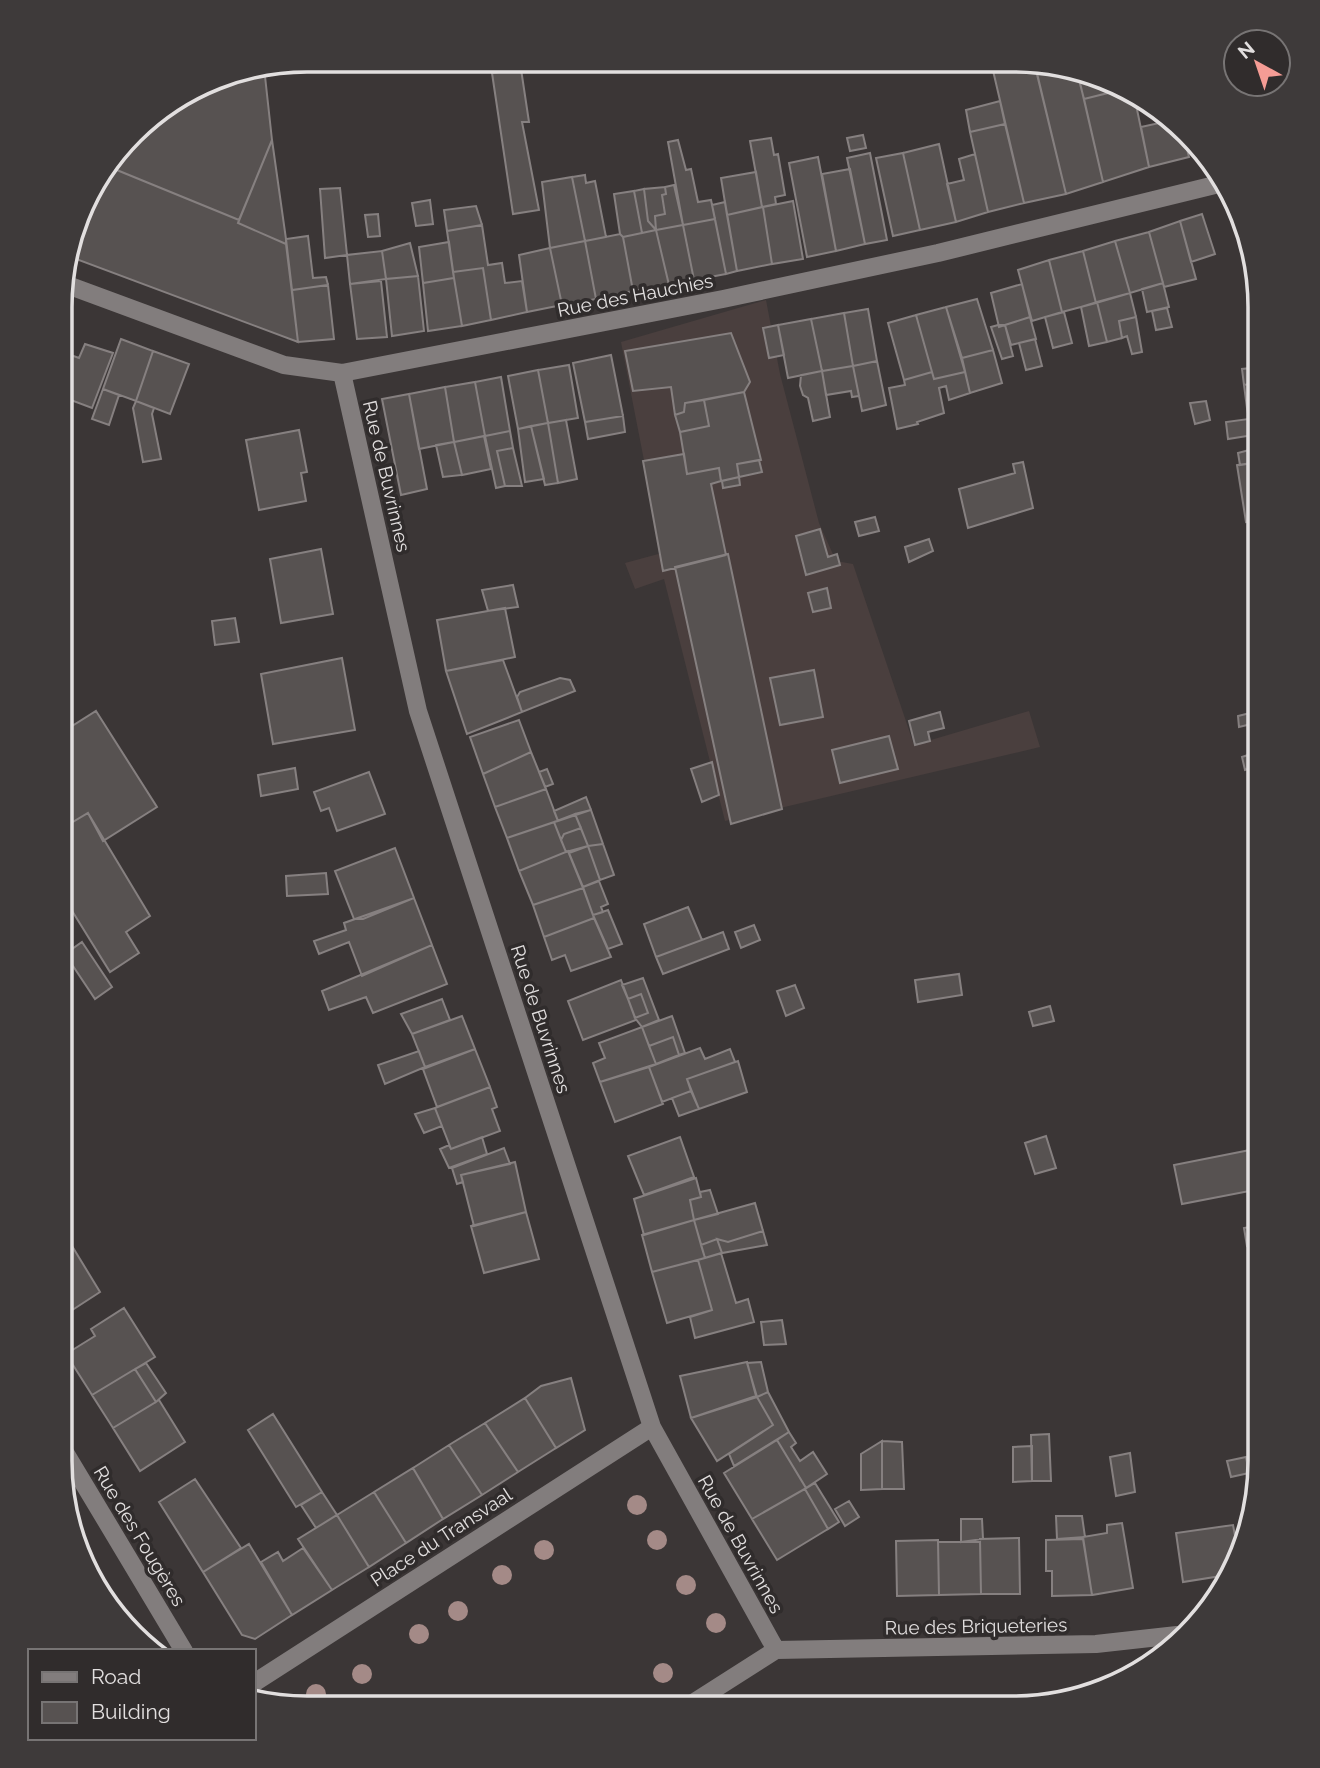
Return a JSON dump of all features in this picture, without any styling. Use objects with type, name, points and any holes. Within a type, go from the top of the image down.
[{"type":"street","name":"Rue des Hauchies","points":[[73,287],[284,365],[342,373],[723,299],[938,253],[1214,185]]},
{"type":"street","name":"Rue de Buvrinnes","points":[[342,373],[418,711],[652,1427],[776,1650]]},
{"type":"street","name":"Place du Transvaal","points":[[256,1682],[652,1427]]},
{"type":"street","name":"Rue des Fougères","points":[[72,1464],[183,1649]]},
{"type":"street","name":"Rue des Briqueteries","points":[[776,1650],[1069,1645],[1170,1636]]},
{"type":"street","points":[[704,1696],[776,1650]]},
{"type":"shaded area","points":[[766,300],[780,374],[819,523],[836,561],[853,564],[914,745],[1029,711],[1040,747],[725,821],[664,579],[635,589],[625,563],[662,553],[621,342]]},
{"type":"building","points":[[521,72],[529,122],[522,122],[539,210],[513,214],[492,73]]},
{"type":"building","points":[[993,72],[1037,74],[1066,194],[1024,203]]},
{"type":"building","points":[[1037,74],[1080,82],[1103,182],[1066,194]]},
{"type":"building","points":[[265,76],[272,140],[239,220],[116,170],[152,130],[176,111],[231,84]]},
{"type":"building","points":[[1079,82],[1109,93],[1084,99]]},
{"type":"building","points":[[1109,93],[1136,107],[1149,167],[1103,182],[1084,99]]},
{"type":"building","points":[[1000,101],[1005,124],[970,132],[966,110]]},
{"type":"building","points":[[1159,123],[1187,149],[1189,157],[1149,167],[1141,127]]},
{"type":"building","points":[[1005,124],[1024,203],[988,212],[970,132]]},
{"type":"building","points":[[863,135],[866,148],[850,151],[847,138]]},
{"type":"building","points":[[771,138],[774,155],[778,154],[785,195],[775,197],[776,204],[762,207],[750,141]]},
{"type":"building","points":[[272,140],[286,239],[286,244],[238,223]]},
{"type":"building","points":[[678,140],[686,170],[691,169],[698,202],[711,200],[715,219],[683,225],[668,142]]},
{"type":"building","points":[[939,144],[956,222],[920,230],[903,153]]},
{"type":"building","points":[[870,153],[887,240],[865,244],[847,158]]},
{"type":"building","points":[[903,153],[920,230],[893,236],[876,158]]},
{"type":"building","points":[[975,154],[988,212],[956,222],[947,184],[964,180],[959,159]]},
{"type":"building","points":[[818,157],[836,251],[807,257],[789,163]]},
{"type":"building","points":[[850,169],[865,244],[836,251],[822,174]]},
{"type":"building","points":[[116,170],[239,220],[238,223],[286,244],[298,342],[77,259],[90,217]]},
{"type":"building","points":[[756,172],[762,207],[727,215],[721,178]]},
{"type":"building","points":[[585,175],[586,183],[595,181],[606,237],[585,241],[572,177]]},
{"type":"building","points":[[572,177],[585,241],[550,248],[542,182]]},
{"type":"building","points":[[674,185],[683,225],[656,230],[655,216],[665,214],[662,195],[666,194],[665,187]]},
{"type":"building","points":[[665,187],[666,194],[662,195],[665,214],[655,216],[656,230],[648,221],[644,189]]},
{"type":"building","points":[[340,188],[347,255],[325,258],[320,189]]},
{"type":"building","points":[[644,189],[648,221],[656,230],[642,233],[634,191]]},
{"type":"building","points":[[634,191],[642,233],[623,237],[620,234],[614,194]]},
{"type":"building","points":[[430,200],[433,224],[416,226],[412,203]]},
{"type":"building","points":[[793,201],[803,259],[772,264],[763,207]]},
{"type":"building","points":[[725,202],[737,271],[726,274],[712,205]]},
{"type":"building","points":[[476,206],[482,225],[447,231],[444,210]]},
{"type":"building","points":[[763,207],[772,264],[737,271],[727,215]]},
{"type":"building","points":[[378,214],[380,236],[368,237],[365,215]]},
{"type":"building","points":[[1202,214],[1215,254],[1191,262],[1180,221]]},
{"type":"building","points":[[715,219],[726,274],[694,280],[683,225]]},
{"type":"building","points":[[1180,221],[1196,279],[1164,287],[1149,232]]},
{"type":"building","points":[[482,225],[488,265],[502,263],[505,283],[522,281],[527,312],[491,320],[483,268],[453,272],[447,231]]},
{"type":"building","points":[[683,225],[694,280],[669,285],[656,230]]},
{"type":"building","points":[[656,230],[669,285],[633,291],[623,237]]},
{"type":"building","points":[[1149,232],[1163,283],[1130,293],[1115,241]]},
{"type":"building","points":[[620,234],[623,237],[633,291],[596,299],[585,241]]},
{"type":"building","points":[[308,236],[313,278],[326,277],[328,285],[292,290],[286,239]]},
{"type":"building","points":[[585,241],[596,299],[562,305],[550,248]]},
{"type":"building","points":[[1115,241],[1130,293],[1096,303],[1083,251]]},
{"type":"building","points":[[449,242],[454,278],[423,283],[419,247]]},
{"type":"building","points":[[410,243],[418,276],[386,279],[382,251]]},
{"type":"building","points":[[550,248],[562,305],[527,312],[519,255]]},
{"type":"building","points":[[382,251],[386,279],[350,284],[347,255]]},
{"type":"building","points":[[1083,251],[1096,303],[1062,312],[1049,260]]},
{"type":"building","points":[[1049,260],[1062,312],[1032,321],[1018,270]]},
{"type":"building","points":[[483,268],[491,320],[462,326],[453,272]]},
{"type":"building","points":[[418,276],[424,331],[392,336],[386,279]]},
{"type":"building","points":[[454,278],[462,326],[428,331],[423,283]]},
{"type":"building","points":[[381,281],[387,337],[357,339],[350,284]]},
{"type":"building","points":[[1163,283],[1169,307],[1147,312],[1142,289]]},
{"type":"building","points":[[1022,284],[1030,317],[999,327],[991,293]]},
{"type":"building","points":[[328,285],[334,339],[298,342],[292,290]]},
{"type":"building","points":[[1130,293],[1136,317],[1119,321],[1122,338],[1107,342],[1097,302]]},
{"type":"building","points":[[977,299],[993,350],[962,358],[946,307]]},
{"type":"building","points":[[1097,302],[1107,342],[1089,346],[1081,307]]},
{"type":"building","points":[[946,307],[965,372],[934,379],[916,315]]},
{"type":"building","points":[[1167,308],[1172,327],[1156,330],[1152,311]]},
{"type":"building","points":[[868,309],[877,361],[853,366],[844,313]]},
{"type":"building","points":[[1064,312],[1072,343],[1053,348],[1045,317]]},
{"type":"building","points":[[844,313],[853,366],[822,371],[811,319]]},
{"type":"building","points":[[916,315],[932,372],[904,380],[888,323]]},
{"type":"building","points":[[1030,317],[1036,339],[1011,345],[1005,325]]},
{"type":"building","points":[[1136,317],[1142,352],[1132,354],[1127,336],[1122,338],[1119,321]]},
{"type":"building","points":[[811,319],[822,371],[788,378],[778,325]]},
{"type":"building","points":[[778,325],[784,355],[769,358],[763,328]]},
{"type":"building","points":[[1005,325],[1013,356],[1002,359],[991,327]]},
{"type":"building","points":[[731,333],[750,382],[744,392],[685,403],[684,412],[675,415],[671,387],[633,391],[625,351]]},
{"type":"building","points":[[121,339],[153,351],[136,401],[103,389]]},
{"type":"building","points":[[1035,339],[1042,366],[1026,370],[1019,343]]},
{"type":"building","points":[[85,344],[113,353],[92,408],[72,400],[72,356],[79,358]]},
{"type":"building","points":[[993,350],[1002,383],[970,393],[962,358]]},
{"type":"building","points":[[153,351],[189,364],[170,414],[136,401]]},
{"type":"building","points":[[611,355],[623,416],[585,422],[573,363]]},
{"type":"building","points":[[877,361],[886,405],[862,411],[853,366]]},
{"type":"building","points":[[569,365],[578,418],[548,423],[538,370]]},
{"type":"building","points":[[853,366],[859,396],[852,397],[851,391],[826,395],[822,371]]},
{"type":"building","points":[[1248,368],[1248,384],[1244,385],[1242,369]]},
{"type":"building","points":[[538,370],[548,423],[518,429],[508,376]]},
{"type":"building","points":[[822,371],[830,417],[813,421],[808,398],[803,395],[800,386],[801,375]]},
{"type":"building","points":[[932,372],[934,379],[965,372],[970,393],[949,400],[946,386],[939,388],[944,413],[897,429],[889,388],[905,385],[904,380]]},
{"type":"building","points":[[501,377],[510,431],[485,436],[475,382]]},
{"type":"building","points":[[475,382],[485,436],[454,442],[445,387]]},
{"type":"building","points":[[1248,384],[1248,408],[1247,408],[1244,385]]},
{"type":"building","points":[[445,387],[454,442],[419,449],[409,394]]},
{"type":"building","points":[[103,389],[119,395],[109,425],[92,419]]},
{"type":"building","points":[[744,392],[761,460],[737,464],[739,477],[721,481],[719,468],[687,474],[680,432],[709,426],[704,400]]},
{"type":"building","points":[[409,394],[427,489],[401,495],[382,399]]},
{"type":"building","points":[[704,400],[709,426],[680,432],[675,415],[684,412],[685,403]]},
{"type":"building","points":[[136,401],[154,408],[152,414],[161,459],[143,462],[133,408]]},
{"type":"building","points":[[1206,401],[1210,420],[1195,424],[1190,403]]},
{"type":"building","points":[[623,416],[625,432],[588,439],[585,422]]},
{"type":"building","points":[[1248,419],[1248,436],[1228,439],[1226,422]]},
{"type":"building","points":[[566,420],[577,479],[558,483],[548,423]]},
{"type":"building","points":[[548,423],[558,483],[545,485],[531,426]]},
{"type":"building","points":[[531,426],[544,479],[525,482],[518,429]]},
{"type":"building","points":[[299,430],[307,472],[301,473],[306,501],[259,510],[246,440]]},
{"type":"building","points":[[510,431],[513,448],[497,451],[505,486],[496,488],[485,436]]},
{"type":"building","points":[[484,436],[491,469],[462,475],[454,442]]},
{"type":"building","points":[[454,442],[462,475],[443,477],[436,445]]},
{"type":"building","points":[[513,448],[522,486],[505,486],[497,451]]},
{"type":"building","points":[[1248,450],[1248,464],[1240,465],[1238,453]]},
{"type":"building","points":[[684,454],[687,474],[719,468],[721,481],[711,484],[726,555],[663,571],[643,461]]},
{"type":"building","points":[[759,460],[762,472],[739,477],[737,464]]},
{"type":"building","points":[[1023,462],[1033,508],[968,528],[959,489],[1015,473],[1013,464]]},
{"type":"building","points":[[1248,464],[1248,522],[1246,522],[1237,465]]},
{"type":"building","points":[[739,477],[740,485],[723,488],[722,481]]},
{"type":"building","points":[[875,517],[879,531],[859,536],[855,522]]},
{"type":"building","points":[[820,529],[828,557],[837,554],[840,565],[806,575],[796,536]]},
{"type":"building","points":[[929,539],[933,551],[909,562],[905,547]]},
{"type":"building","points":[[321,549],[333,614],[281,623],[270,559]]},
{"type":"building","points":[[728,554],[782,809],[731,824],[675,567]]},
{"type":"building","points":[[513,585],[518,607],[488,611],[482,590]]},
{"type":"building","points":[[827,588],[831,608],[813,612],[808,593]]},
{"type":"building","points":[[505,608],[515,657],[446,671],[437,620]]},
{"type":"building","points":[[235,618],[239,642],[215,645],[212,621]]},
{"type":"building","points":[[342,658],[355,730],[273,744],[261,674]]},
{"type":"building","points":[[503,660],[522,712],[467,734],[446,671]]},
{"type":"building","points":[[814,670],[823,717],[780,725],[770,678]]},
{"type":"building","points":[[560,678],[570,680],[575,691],[522,712],[517,697],[520,692]]},
{"type":"building","points":[[96,711],[157,807],[103,841],[88,813],[72,822],[72,726]]},
{"type":"building","points":[[940,712],[944,728],[928,732],[930,741],[915,745],[909,721]]},
{"type":"building","points":[[1248,714],[1248,725],[1239,727],[1238,716]]},
{"type":"building","points":[[519,720],[531,752],[483,774],[470,737]]},
{"type":"building","points":[[889,736],[898,769],[840,783],[832,750]]},
{"type":"building","points":[[531,752],[546,789],[495,807],[483,774]]},
{"type":"building","points":[[1248,755],[1248,769],[1245,770],[1242,757]]},
{"type":"building","points":[[712,762],[719,795],[702,802],[691,769]]},
{"type":"building","points":[[295,768],[298,789],[261,796],[258,775]]},
{"type":"building","points":[[547,769],[553,784],[545,787],[539,772]]},
{"type":"building","points":[[369,772],[385,814],[337,831],[329,808],[321,811],[314,792]]},
{"type":"building","points":[[546,789],[558,821],[507,838],[495,807]]},
{"type":"building","points":[[586,797],[591,810],[558,821],[554,811]]},
{"type":"building","points":[[591,810],[603,844],[588,846],[575,814]]},
{"type":"building","points":[[88,813],[150,916],[126,932],[139,953],[110,972],[72,911],[72,822]]},
{"type":"building","points":[[575,814],[581,828],[564,834],[561,840],[554,822]]},
{"type":"building","points":[[554,822],[566,852],[519,871],[507,838]]},
{"type":"building","points":[[581,828],[588,846],[566,852],[561,840],[564,834]]},
{"type":"building","points":[[603,844],[614,875],[600,880],[588,846]]},
{"type":"building","points":[[588,846],[600,880],[583,887],[569,853]]},
{"type":"building","points":[[395,848],[414,898],[363,919],[354,919],[335,871]]},
{"type":"building","points":[[568,851],[583,888],[533,905],[519,871]]},
{"type":"building","points":[[326,873],[328,894],[287,896],[286,876]]},
{"type":"building","points":[[599,881],[608,904],[601,907],[603,912],[593,915],[583,887]]},
{"type":"building","points":[[583,888],[594,918],[544,937],[533,905]]},
{"type":"building","points":[[414,898],[432,945],[362,976],[349,942],[319,954],[314,941],[346,930],[344,923]]},
{"type":"building","points":[[688,907],[702,940],[656,957],[644,924]]},
{"type":"building","points":[[608,910],[622,944],[608,949],[593,915]]},
{"type":"building","points":[[594,918],[611,957],[571,971],[565,955],[552,960],[544,937]]},
{"type":"building","points":[[754,925],[760,940],[741,948],[735,932]]},
{"type":"building","points":[[723,932],[729,949],[663,974],[656,957]]},
{"type":"building","points":[[82,942],[112,987],[95,999],[72,964],[72,949]]},
{"type":"building","points":[[432,945],[447,984],[373,1013],[366,997],[329,1010],[322,991]]},
{"type":"building","points":[[959,974],[962,995],[918,1002],[915,980]]},
{"type":"building","points":[[643,978],[659,1020],[642,1027],[635,1018],[648,1013],[641,994],[628,999],[622,985]]},
{"type":"building","points":[[621,980],[636,1020],[583,1040],[568,1001]]},
{"type":"building","points":[[795,985],[804,1008],[786,1016],[777,991]]},
{"type":"building","points":[[641,994],[648,1013],[635,1018],[628,999]]},
{"type":"building","points":[[442,999],[450,1020],[412,1034],[401,1014]]},
{"type":"building","points":[[1050,1006],[1054,1021],[1033,1026],[1029,1012]]},
{"type":"building","points":[[462,1016],[475,1049],[425,1067],[412,1034]]},
{"type":"building","points":[[672,1016],[685,1053],[679,1055],[673,1037],[649,1046],[642,1027]]},
{"type":"building","points":[[642,1027],[656,1064],[600,1082],[593,1063],[605,1058],[599,1043]]},
{"type":"building","points":[[673,1037],[679,1055],[656,1064],[649,1046]]},
{"type":"building","points":[[700,1048],[705,1059],[730,1049],[735,1062],[687,1079],[691,1091],[662,1102],[649,1067]]},
{"type":"building","points":[[475,1049],[490,1087],[437,1107],[423,1069]]},
{"type":"building","points":[[419,1051],[425,1067],[385,1084],[378,1065]]},
{"type":"building","points":[[738,1061],[747,1092],[699,1109],[687,1079]]},
{"type":"building","points":[[649,1067],[663,1104],[615,1122],[600,1082]]},
{"type":"building","points":[[490,1087],[497,1107],[492,1109],[500,1131],[451,1149],[435,1108]]},
{"type":"building","points":[[691,1091],[699,1109],[679,1116],[672,1098]]},
{"type":"building","points":[[435,1108],[442,1126],[424,1133],[415,1114]]},
{"type":"building","points":[[1046,1136],[1056,1168],[1035,1174],[1025,1143]]},
{"type":"building","points":[[482,1137],[487,1154],[449,1168],[440,1149],[449,1145],[451,1149]]},
{"type":"building","points":[[680,1137],[694,1177],[644,1195],[628,1156]]},
{"type":"building","points":[[504,1148],[510,1164],[461,1175],[463,1182],[457,1184],[452,1168]]},
{"type":"building","points":[[1248,1150],[1248,1191],[1182,1204],[1174,1165]]},
{"type":"building","points":[[515,1162],[526,1212],[474,1226],[461,1175]]},
{"type":"building","points":[[696,1178],[701,1197],[690,1200],[694,1220],[644,1235],[634,1199]]},
{"type":"building","points":[[710,1190],[718,1214],[694,1220],[690,1200],[701,1197],[700,1192]]},
{"type":"building","points":[[755,1203],[763,1231],[728,1242],[717,1239],[701,1245],[694,1220]]},
{"type":"building","points":[[526,1212],[539,1259],[484,1273],[471,1226]]},
{"type":"building","points":[[694,1220],[705,1258],[652,1272],[642,1235]]},
{"type":"building","points":[[1248,1227],[1248,1246],[1247,1246],[1244,1228]]},
{"type":"building","points":[[763,1231],[767,1245],[722,1253],[717,1239],[728,1242]]},
{"type":"building","points":[[717,1239],[722,1253],[705,1258],[701,1245]]},
{"type":"building","points":[[72,1246],[100,1292],[72,1310]]},
{"type":"building","points":[[721,1253],[736,1303],[748,1299],[754,1322],[695,1338],[690,1317],[712,1310],[698,1260]]},
{"type":"building","points":[[698,1260],[712,1310],[667,1323],[652,1272]]},
{"type":"building","points":[[124,1308],[155,1357],[92,1395],[72,1363],[72,1350],[95,1336],[91,1329]]},
{"type":"building","points":[[782,1320],[786,1344],[764,1345],[761,1322]]},
{"type":"building","points":[[747,1362],[756,1396],[691,1418],[680,1376]]},
{"type":"building","points":[[761,1362],[768,1392],[757,1397],[747,1363]]},
{"type":"building","points":[[146,1363],[166,1393],[156,1402],[135,1369]]},
{"type":"building","points":[[135,1369],[156,1402],[113,1428],[92,1395]]},
{"type":"building","points":[[571,1378],[585,1430],[556,1448],[525,1398],[541,1386]]},
{"type":"building","points":[[768,1392],[789,1432],[734,1466],[729,1454],[773,1425],[757,1397]]},
{"type":"building","points":[[757,1397],[773,1425],[717,1461],[691,1418]]},
{"type":"building","points":[[525,1398],[556,1448],[518,1472],[485,1423]]},
{"type":"building","points":[[159,1400],[185,1442],[140,1471],[113,1428]]},
{"type":"building","points":[[273,1414],[322,1492],[296,1507],[248,1430]]},
{"type":"building","points":[[485,1423],[518,1472],[482,1495],[449,1445]]},
{"type":"building","points":[[789,1432],[796,1443],[791,1447],[800,1461],[813,1452],[827,1474],[806,1488],[777,1440]]},
{"type":"building","points":[[1049,1434],[1051,1481],[1032,1481],[1031,1435]]},
{"type":"building","points":[[777,1440],[806,1488],[752,1519],[724,1473]]},
{"type":"building","points":[[882,1441],[902,1442],[904,1489],[882,1489]]},
{"type":"building","points":[[882,1441],[882,1489],[861,1490],[861,1454]]},
{"type":"building","points":[[449,1445],[482,1495],[443,1519],[413,1468]]},
{"type":"building","points":[[1032,1446],[1032,1481],[1013,1482],[1013,1447]]},
{"type":"building","points":[[1130,1453],[1135,1492],[1116,1496],[1110,1457]]},
{"type":"building","points":[[1246,1457],[1248,1473],[1231,1477],[1227,1461]]},
{"type":"building","points":[[413,1468],[443,1519],[406,1543],[374,1492]]},
{"type":"building","points":[[195,1479],[241,1548],[203,1572],[159,1502]]},
{"type":"building","points":[[815,1483],[839,1522],[828,1529],[805,1489]]},
{"type":"building","points":[[805,1489],[828,1529],[777,1560],[752,1519]]},
{"type":"building","points":[[322,1492],[337,1515],[316,1528],[301,1505]]},
{"type":"building","points":[[374,1492],[406,1543],[369,1567],[337,1515]]},
{"type":"building","points":[[849,1501],[859,1517],[845,1526],[835,1509]]},
{"type":"building","points":[[337,1515],[369,1567],[332,1590],[298,1539]]},
{"type":"building","points":[[1056,1516],[1082,1516],[1085,1537],[1057,1539]]},
{"type":"building","points":[[961,1519],[982,1519],[983,1539],[961,1542]]},
{"type":"building","points":[[1122,1523],[1133,1588],[1092,1595],[1083,1537],[1107,1533],[1107,1525]]},
{"type":"building","points":[[1233,1525],[1236,1538],[1218,1576],[1183,1582],[1176,1533]]},
{"type":"building","points":[[1019,1538],[1020,1594],[981,1594],[980,1539]]},
{"type":"building","points":[[1083,1539],[1092,1595],[1052,1596],[1052,1571],[1046,1571],[1046,1540]]},
{"type":"building","points":[[938,1540],[939,1595],[897,1596],[896,1541]]},
{"type":"building","points":[[938,1542],[980,1542],[981,1594],[939,1595]]},
{"type":"building","points":[[249,1544],[292,1615],[255,1639],[242,1635],[203,1572]]},
{"type":"building","points":[[303,1548],[332,1590],[292,1615],[261,1562],[278,1552],[283,1561]]}]
